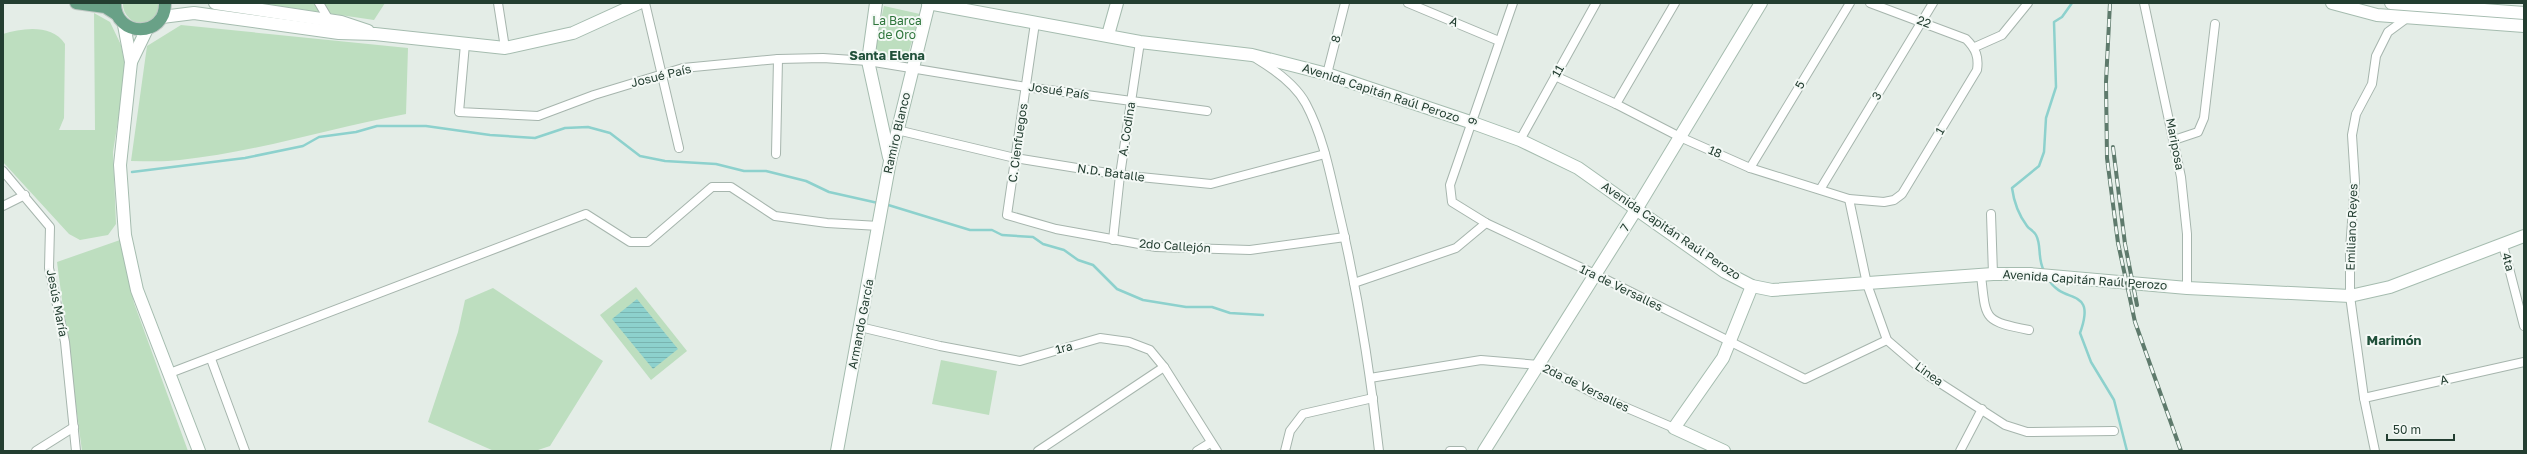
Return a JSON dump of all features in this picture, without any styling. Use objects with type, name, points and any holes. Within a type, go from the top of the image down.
[{"type":"main road","points":[[76,3],[112,8],[124,25],[132,62]]},
{"type":"main road","points":[[124,25],[135,30],[147,29],[154,26],[162,17],[165,3]]},
{"type":"main road","points":[[215,3],[337,25],[375,34],[505,48],[573,33],[639,3]]},
{"type":"main road","points":[[876,3],[868,61],[890,161]]},
{"type":"main road","name":"Avenida Capitán Raúl Perozo","points":[[929,3],[1140,42],[1252,55],[1327,74],[1473,122],[1520,140],[1578,168],[1637,208],[1725,272],[1752,286],[1772,290],[1987,275],[2030,274],[2187,288],[2350,296],[2390,287],[2524,236]]},
{"type":"main road","name":"Ramiro Blanco","points":[[884,197],[897,130],[929,3]]},
{"type":"main road","points":[[1108,35],[1117,3]]},
{"type":"main road","name":"7","points":[[1484,451],[1637,208],[1761,3]]},
{"type":"main road","points":[[2332,3],[2371,14],[2524,26]]},
{"type":"main road","points":[[2392,3],[2524,12]]},
{"type":"main road","points":[[162,17],[194,13],[337,25]]},
{"type":"main road","points":[[147,29],[132,62],[120,165],[125,235],[137,290],[199,451]]},
{"type":"main road","name":"Armando García","points":[[837,451],[884,197]]},
{"type":"main road","points":[[1674,428],[1723,358],[1752,286]]},
{"type":"main road","name":"2da de Versalles","points":[[1674,428],[1724,451]]},
{"type":"street","points":[[319,3],[337,25]]},
{"type":"street","points":[[498,3],[505,48]]},
{"type":"street","points":[[645,3],[663,74],[679,148]]},
{"type":"street","name":"8","points":[[1327,74],[1345,3]]},
{"type":"street","name":"A","points":[[1408,3],[1499,41]]},
{"type":"street","name":"9","points":[[1486,224],[1452,202],[1450,185],[1513,3]]},
{"type":"street","name":"11","points":[[1520,140],[1596,3]]},
{"type":"street","points":[[1616,104],[1675,3]]},
{"type":"street","name":"5","points":[[1750,168],[1850,3]]},
{"type":"street","name":"22","points":[[1870,3],[1922,21],[1966,40],[1974,47]]},
{"type":"street","name":"3","points":[[1821,188],[1933,3]]},
{"type":"street","points":[[1974,47],[2002,35],[2028,3]]},
{"type":"street","name":"Mariposa","points":[[2144,3],[2181,177],[2187,234],[2187,288]]},
{"type":"street","name":"Emiliano Reyes","points":[[2375,451],[2364,398],[2350,296],[2350,249],[2354,182],[2352,135],[2356,114],[2372,84],[2376,56],[2388,32],[2407,18]]},
{"type":"street","name":"C. Cienfuegos","points":[[1007,215],[1035,23]]},
{"type":"street","points":[[2174,140],[2198,132],[2204,118],[2215,24]]},
{"type":"street","name":"A. Codina","points":[[1113,240],[1120,175],[1140,42]]},
{"type":"street","name":"Josué País","points":[[465,44],[459,112],[538,116],[594,95],[683,68],[778,59],[868,61],[1026,87],[1206,111]]},
{"type":"street","name":"1","points":[[1884,202],[1894,200],[1902,194],[1977,70],[1978,59],[1974,47]]},
{"type":"street","points":[[1252,55],[1280,74],[1305,103],[1325,154],[1345,237],[1354,283],[1373,398],[1379,451]]},
{"type":"street","points":[[776,154],[778,59]]},
{"type":"street","name":"18","points":[[1555,76],[1616,104],[1680,137],[1750,168],[1821,188],[1849,199],[1884,202]]},
{"type":"street","name":"N.D. Batalle","points":[[897,130],[1015,158],[1120,175],[1211,184],[1325,154]]},
{"type":"street","name":"Jesús María","points":[[3,171],[25,195],[50,227],[49,268],[65,342],[76,451]]},
{"type":"street","points":[[170,374],[586,214],[630,242],[648,242],[712,188],[731,187],[775,216],[827,223],[880,220]]},
{"type":"street","points":[[3,206],[25,195]]},
{"type":"street","name":"Linea","points":[[1849,199],[1867,284],[1887,340],[1929,376],[1982,408],[2005,425],[2027,432],[2114,431]]},
{"type":"street","points":[[1991,214],[1985,313],[1993,322],[2029,330]]},
{"type":"street","name":"2do Callejón","points":[[1007,215],[1056,228],[1156,247],[1250,250],[1345,237]]},
{"type":"street","points":[[1354,283],[1456,248],[1486,224]]},
{"type":"street","name":"1ra de Versalles","points":[[1486,224],[1595,274],[1804,378],[1887,340]]},
{"type":"street","name":"4ta","points":[[2503,245],[2524,326]]},
{"type":"street","name":"1ra","points":[[860,327],[940,346],[1020,361],[1100,338],[1130,342],[1150,350],[1164,367],[1210,443],[1217,451]]},
{"type":"street","points":[[211,359],[245,451]]},
{"type":"street","name":"2da de Versalles","points":[[1370,378],[1481,360],[1539,365],[1599,396],[1674,428]]},
{"type":"street","name":"A","points":[[2364,398],[2524,362]]},
{"type":"street","points":[[1038,451],[1164,367]]},
{"type":"street","points":[[1285,451],[1290,431],[1303,414],[1373,398]]},
{"type":"street","points":[[1960,451],[1982,408]]},
{"type":"street","points":[[36,451],[74,427]]},
{"type":"street","points":[[1197,451],[1210,443]]},
{"type":"street","points":[[1450,451],[1462,451]]},
{"type":"green space","points":[[123,3],[160,3],[158,15],[148,23],[142,24],[136,22],[126,15]]},
{"type":"green space","points":[[259,3],[385,3],[374,20]]},
{"type":"green space","name":"La Barca de Oro","points":[[884,6],[920,14],[906,61],[873,55]]},
{"type":"green space","points":[[94,13],[110,22],[121,45],[126,70],[113,152],[116,224],[108,235],[80,240],[69,234],[3,162],[3,34],[28,29],[45,30],[53,33],[65,44],[64,118],[59,130],[95,130]]},
{"type":"green space","points":[[181,25],[408,48],[406,114],[265,146],[208,156],[168,161],[131,161],[147,46]]},
{"type":"green space","points":[[120,240],[134,303],[188,451],[82,451],[57,262]]},
{"type":"green space","points":[[636,287],[687,351],[651,380],[600,315]]},
{"type":"green space","points":[[493,288],[603,361],[550,446],[535,451],[494,451],[428,422],[458,332],[465,300]]},
{"type":"green space","points":[[941,360],[997,371],[989,415],[932,404]]},
{"type":"water","points":[[637,299],[678,349],[653,369],[612,319]]},
{"type":"waterway","points":[[2044,271],[2038,239],[2021,217],[2015,203],[2012,188],[2039,166],[2044,152],[2046,118],[2056,87],[2054,22],[2062,17],[2072,3]]},
{"type":"waterway","points":[[132,172],[245,158],[303,146],[319,137],[356,132],[377,126],[426,126],[490,135],[535,138],[565,128],[588,127],[610,133],[640,156],[665,161],[716,164],[744,171],[766,171],[806,181],[829,192],[878,203]]},
{"type":"waterway","points":[[885,204],[970,230],[992,230],[1002,235],[1033,237],[1043,244],[1064,250],[1078,260],[1093,265],[1117,289],[1143,300],[1186,307],[1212,307],[1230,313],[1263,315]]},
{"type":"waterway","points":[[2049,280],[2055,288],[2076,298],[2081,302],[2084,308],[2084,318],[2080,333],[2091,362],[2114,400],[2127,451]]},
{"type":"railway","points":[[2110,3],[2106,82],[2107,158],[2118,243],[2135,322],[2181,451]]},
{"type":"railway","points":[[2113,147],[2125,244],[2137,305]]},
{"type":"district","name":"Santa Elena","points":[[887,55]]},
{"type":"district","name":"Marimón","points":[[2394,340]]}]
